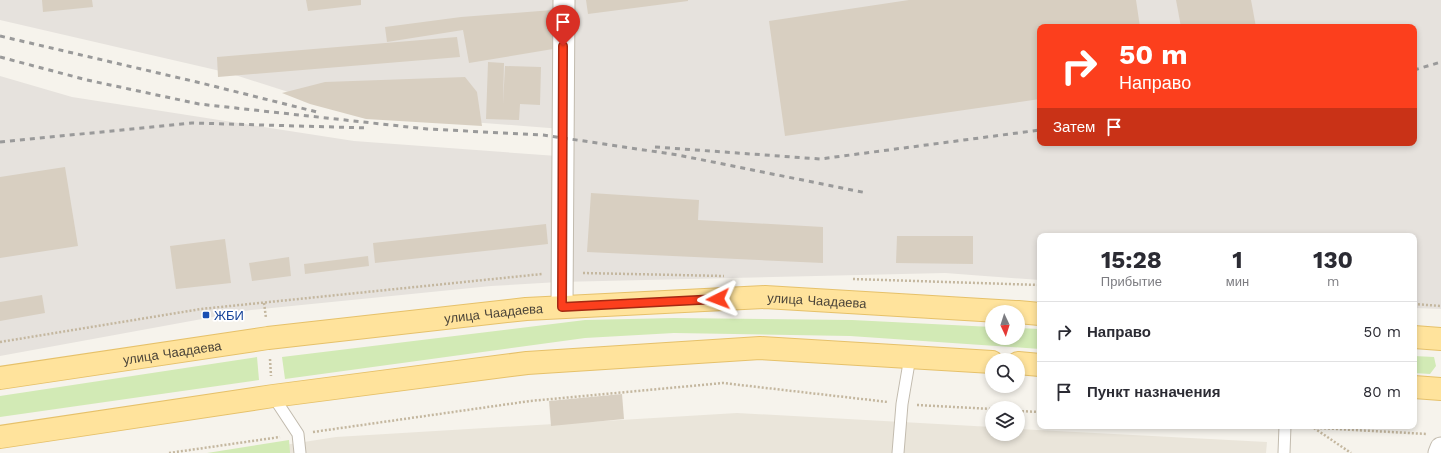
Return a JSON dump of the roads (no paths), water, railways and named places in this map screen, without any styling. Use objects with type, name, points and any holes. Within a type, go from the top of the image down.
[{"type":"main road","name":"улица Чаадаева","points":[[0,378],[268,338],[526,309],[765,297],[985,310]]},
{"type":"main road","name":"улица Чаадаева","points":[[1025,313],[1037,314]]},
{"type":"main road","points":[[1417,337],[1441,339]]},
{"type":"main road","points":[[0,436],[273,396],[527,363],[760,348],[985,362]]},
{"type":"main road","points":[[1025,364],[1037,365]]},
{"type":"main road","points":[[1417,387],[1441,389]]},
{"type":"street","points":[[562,307],[564,0]]},
{"type":"lane","points":[[898,453],[902,404],[910,357]]},
{"type":"lane","points":[[273,396],[298,434],[300,453]]},
{"type":"lane","points":[[1284,453],[1285,429]]},
{"type":"railway","points":[[0,36],[317,112]]},
{"type":"railway","points":[[0,57],[87,80],[199,104],[427,129],[543,135],[678,155],[867,193]]},
{"type":"railway","points":[[1417,69],[1441,62]]},
{"type":"railway","points":[[0,142],[192,123],[369,128]]},
{"type":"railway","points":[[655,147],[820,159],[1037,130]]},
{"type":"place","name":"ЖБИ","points":[[206,315]]}]
